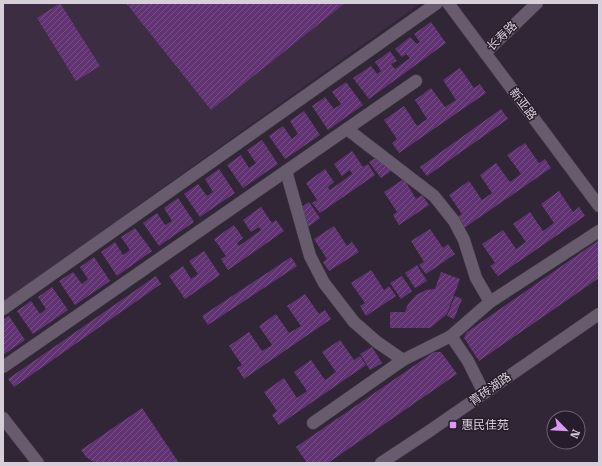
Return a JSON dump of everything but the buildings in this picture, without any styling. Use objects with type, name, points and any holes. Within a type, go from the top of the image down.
[{"type":"street","points":[[3,309],[437,3]]},
{"type":"street","name":"新亚路","points":[[448,3],[599,206]]},
{"type":"street","name":"长寿路","points":[[485,53],[537,3]]},
{"type":"street","points":[[3,367],[416,81]]},
{"type":"street","points":[[347,129],[434,196],[454,221],[461,234],[476,278],[490,302]]},
{"type":"street","points":[[286,171],[310,256],[324,283],[354,322],[377,342],[403,360]]},
{"type":"street","points":[[314,423],[403,360],[452,336],[490,302],[599,231]]},
{"type":"street","name":"青砖湖路","points":[[381,463],[599,314]]},
{"type":"street","points":[[452,336],[468,360],[484,393]]},
{"type":"street","points":[[3,418],[38,463]]},
{"type":"shaded area","points":[[3,3],[421,3],[3,302]]},
{"type":"place","name":"惠民佳苑","points":[[453,425]]}]
